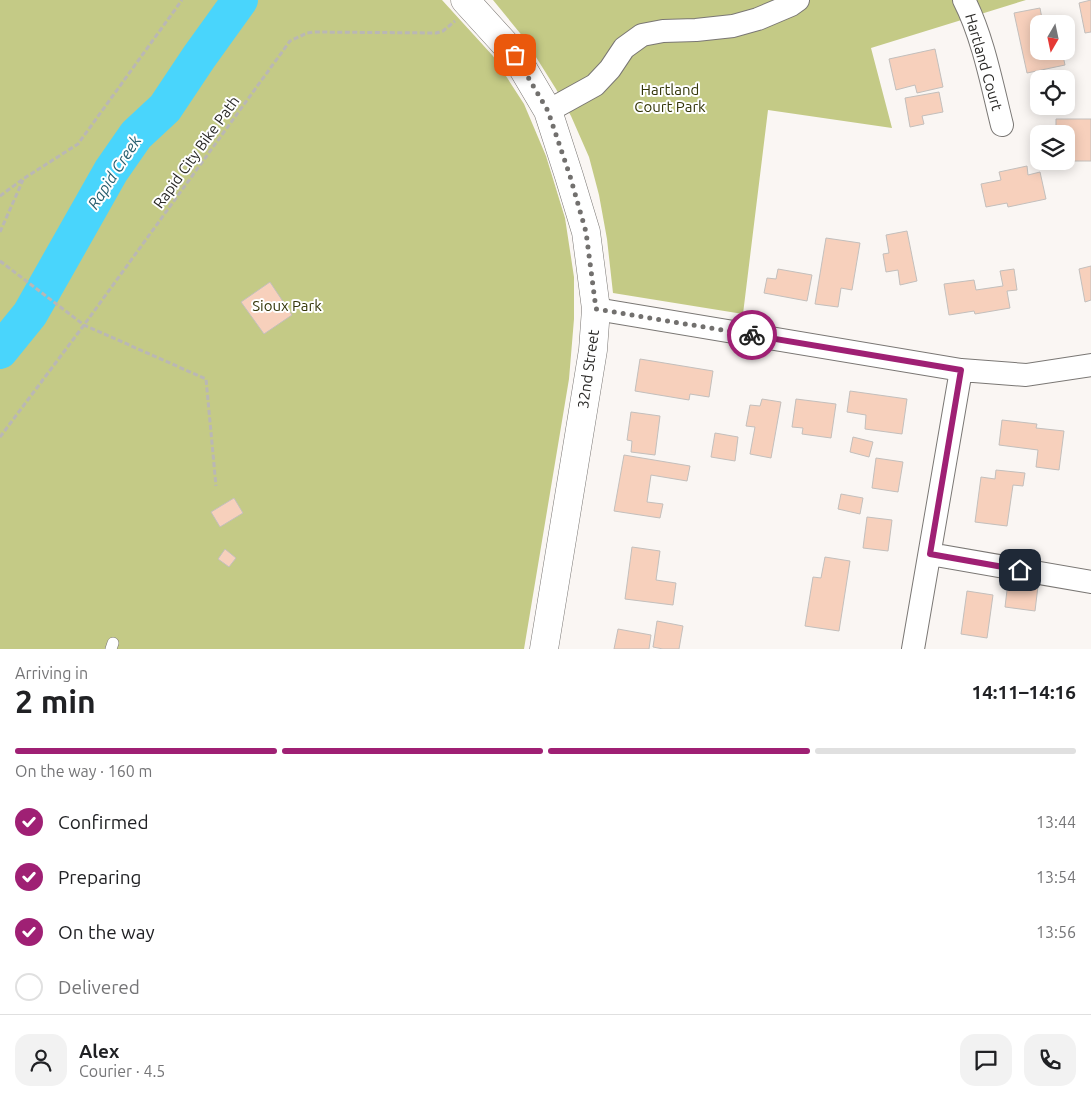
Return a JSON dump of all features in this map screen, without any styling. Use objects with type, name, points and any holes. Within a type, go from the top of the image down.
[{"type":"street","points":[[548,111],[595,85],[610,69],[624,48],[642,35],[664,31],[733,26],[758,19],[791,5],[798,0]]},
{"type":"street","name":"Hartland Court","points":[[964,0],[969,9],[985,56],[1002,125]]},
{"type":"street","name":"32nd Street","points":[[468,3],[515,55],[548,111],[570,176],[586,232],[596,309],[593,350],[544,649]]},
{"type":"street","points":[[596,309],[961,370],[1026,376],[1091,365]]},
{"type":"street","points":[[913,649],[961,370]]},
{"type":"street","points":[[930,554],[1091,582]]},
{"type":"path","points":[[0,196],[78,144],[182,0]]},
{"type":"path","name":"Rapid City Bike Path","points":[[0,437],[84,325],[290,41],[314,32],[436,33],[443,31],[468,3]]},
{"type":"path","points":[[0,232],[23,179]]},
{"type":"path","points":[[0,261],[84,325],[206,379],[216,486]]},
{"type":"green space","name":"Sioux Park","points":[[0,0],[442,0],[493,56],[524,104],[546,156],[565,218],[574,277],[574,319],[569,379],[524,649],[0,649]]},
{"type":"green space","name":"Hartland Court Park","points":[[493,0],[1026,0],[871,48],[892,128],[768,110],[743,314],[613,293],[607,239],[599,195],[589,157],[571,116],[556,89],[524,38]]},
{"type":"building","points":[[1091,0],[1091,32],[1085,33],[1079,3]]},
{"type":"building","points":[[1040,8],[1041,15],[1030,15],[1030,60],[1064,60],[1065,65],[1041,70],[1030,70],[1030,72],[1027,73],[1014,13]]},
{"type":"building","points":[[935,49],[943,87],[917,93],[915,85],[896,90],[889,59]]},
{"type":"building","points":[[939,92],[943,112],[922,116],[924,124],[910,127],[905,98]]},
{"type":"building","points":[[1056,119],[1091,119],[1091,161],[1075,161],[1075,125],[1056,125]]},
{"type":"building","points":[[1027,166],[1028,175],[1040,172],[1046,199],[1008,207],[1007,203],[986,207],[981,184],[1001,180],[999,172]]},
{"type":"building","points":[[907,231],[917,281],[900,285],[898,270],[886,272],[883,254],[889,253],[886,235]]},
{"type":"building","points":[[826,238],[860,243],[852,290],[841,288],[838,307],[815,304]]},
{"type":"building","points":[[1091,266],[1091,300],[1085,302],[1079,269]]},
{"type":"building","points":[[778,269],[812,275],[807,301],[764,293],[767,278],[776,279]]},
{"type":"building","points":[[1014,269],[1017,290],[1007,291],[1010,308],[975,314],[974,311],[949,315],[944,284],[974,280],[976,290],[1003,286],[1000,271]]},
{"type":"building","points":[[270,282],[292,315],[264,334],[241,302]]},
{"type":"building","points":[[640,359],[713,371],[709,397],[690,394],[689,400],[635,391]]},
{"type":"building","points":[[850,391],[907,399],[902,434],[865,429],[866,415],[847,412]]},
{"type":"building","points":[[762,399],[781,402],[771,458],[750,454],[755,427],[746,426],[750,405],[760,406]]},
{"type":"building","points":[[796,399],[836,404],[831,438],[802,434],[803,428],[792,427]]},
{"type":"building","points":[[631,412],[660,416],[655,455],[631,452],[632,441],[627,440]]},
{"type":"building","points":[[1002,420],[1037,424],[1036,428],[1064,431],[1059,470],[1036,467],[1038,450],[999,445]]},
{"type":"building","points":[[715,433],[738,437],[735,461],[711,457]]},
{"type":"building","points":[[853,437],[873,442],[869,457],[850,452]]},
{"type":"building","points":[[624,455],[690,466],[687,481],[651,475],[647,502],[663,504],[660,518],[614,511]]},
{"type":"building","points":[[876,458],[903,462],[898,492],[872,488]]},
{"type":"building","points":[[996,470],[1025,473],[1023,486],[1013,485],[1007,526],[975,522],[981,477],[995,479]]},
{"type":"building","points":[[841,494],[863,498],[860,514],[838,509]]},
{"type":"building","points":[[234,498],[243,513],[220,527],[211,512]]},
{"type":"building","points":[[867,517],[892,520],[888,551],[863,548]]},
{"type":"building","points":[[632,547],[660,551],[656,580],[676,583],[673,605],[625,599]]},
{"type":"building","points":[[225,549],[236,558],[229,567],[218,559]]},
{"type":"building","points":[[825,557],[850,561],[839,631],[805,626],[813,577],[821,578]]},
{"type":"building","points":[[1008,582],[1038,586],[1035,611],[1005,607]]},
{"type":"building","points":[[967,591],[993,595],[987,638],[961,634]]},
{"type":"building","points":[[657,621],[683,626],[679,649],[653,647]]},
{"type":"building","points":[[618,629],[651,635],[649,649],[614,649]]},
{"type":"waterway","name":"Rapid Creek","points":[[0,351],[30,314],[111,171],[136,135],[165,108],[240,0]]},
{"type":"way so far","points":[[515,55],[548,111],[570,176],[586,232],[596,309],[752,335]]},
{"type":"route","points":[[752,335],[961,370],[930,554],[1020,570]]}]
